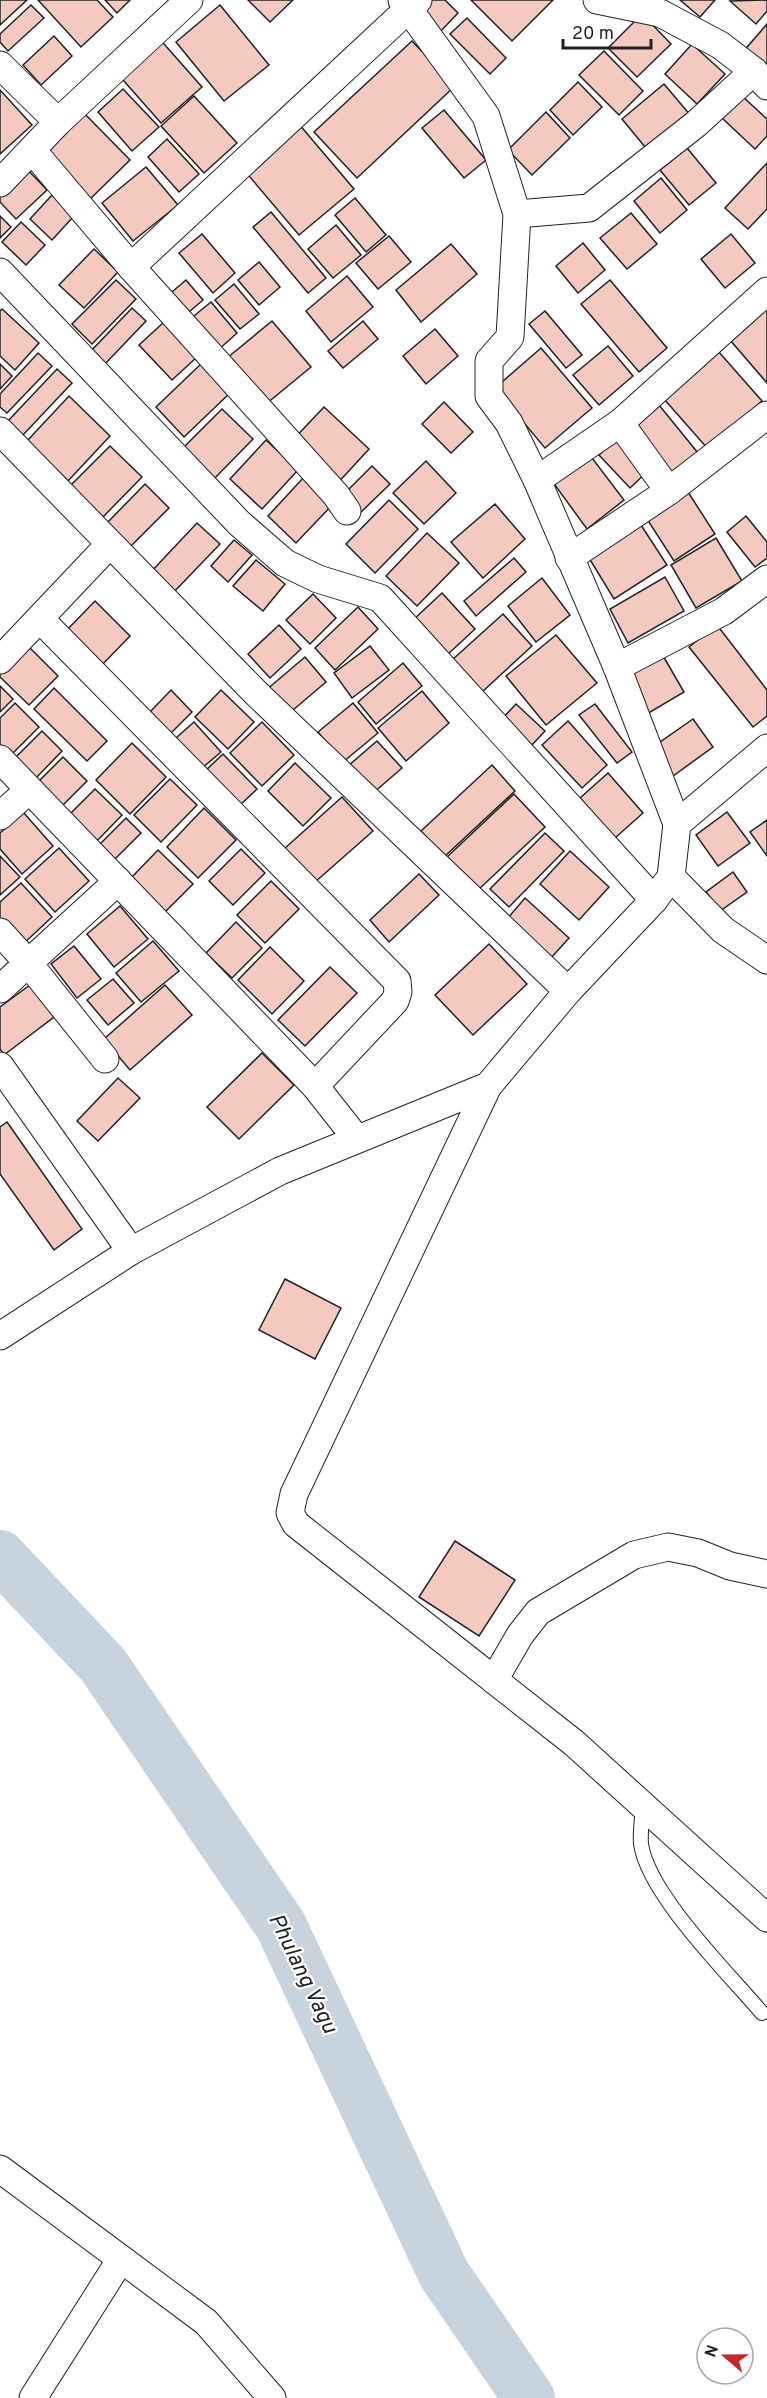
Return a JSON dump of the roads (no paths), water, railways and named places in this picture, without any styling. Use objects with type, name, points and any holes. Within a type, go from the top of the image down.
[{"type":"street","points":[[0,183],[58,122],[189,0]]},
{"type":"street","points":[[517,214],[589,208],[696,124],[761,78],[720,45],[660,13],[597,0]]},
{"type":"street","points":[[131,267],[410,3],[486,116],[517,214],[510,338],[489,361],[489,396],[510,423],[537,480],[617,667],[677,824],[671,877],[654,900],[568,991],[488,1086],[294,1494],[290,1513],[296,1524],[574,1743],[767,1918]]},
{"type":"street","points":[[0,65],[58,122]]},
{"type":"street","points":[[32,150],[131,267],[336,495],[347,511]]},
{"type":"street","points":[[0,272],[246,529],[285,562],[318,579],[380,598],[654,900]]},
{"type":"street","points":[[537,480],[620,423],[767,291]]},
{"type":"street","points":[[569,558],[669,490],[767,415]]},
{"type":"street","points":[[620,423],[669,490]]},
{"type":"street","points":[[0,431],[257,694],[568,991]]},
{"type":"street","points":[[0,660],[109,545]]},
{"type":"street","points":[[617,667],[724,611],[767,579]]},
{"type":"street","points":[[40,619],[397,981],[398,992],[395,1001],[315,1086]]},
{"type":"street","points":[[677,824],[767,748]]},
{"type":"street","points":[[0,759],[315,1086],[356,1138]]},
{"type":"street","points":[[0,816],[30,790]]},
{"type":"street","points":[[671,877],[723,930],[767,960]]},
{"type":"street","points":[[0,988],[118,881]]},
{"type":"street","points":[[0,932],[29,964],[105,1059]]},
{"type":"street","points":[[0,1066],[131,1251]]},
{"type":"street","points":[[0,1336],[131,1251],[280,1171],[488,1086]]},
{"type":"street","points":[[494,1680],[520,1635],[538,1612],[634,1555],[668,1547],[698,1553],[730,1566],[767,1574]]},
{"type":"street","points":[[0,2169],[206,2322],[272,2398]]},
{"type":"street","points":[[33,2398],[122,2259]]},
{"type":"lane","points":[[643,1805],[641,1844],[651,1875],[675,1911],[762,2013]]},
{"type":"waterway","name":"Phulang Vagu","points":[[0,1556],[103,1665],[281,1926],[444,2274],[529,2398]]}]
